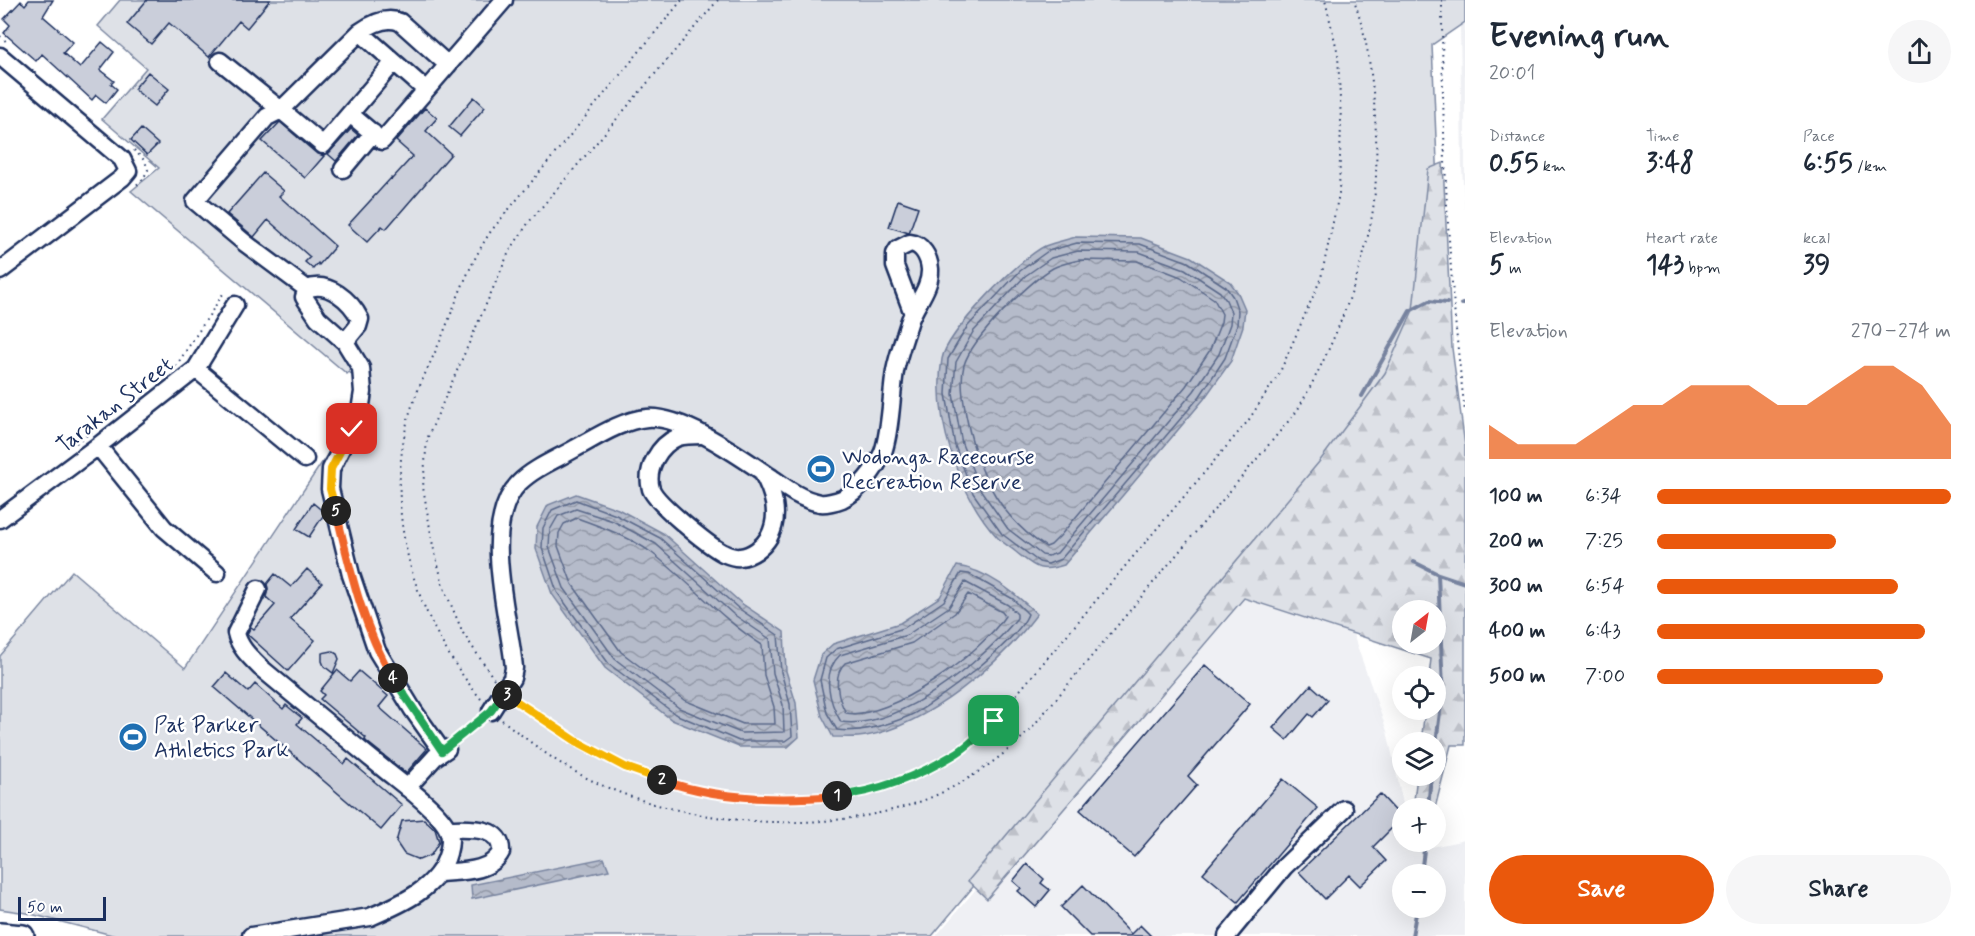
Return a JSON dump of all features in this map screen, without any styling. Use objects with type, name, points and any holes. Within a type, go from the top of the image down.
[{"type":"main road","points":[[0,934],[23,936]]},
{"type":"street","points":[[350,114],[382,141],[504,0]]},
{"type":"street","points":[[308,289],[245,243],[195,201],[267,117],[281,110],[370,24],[394,19],[408,28],[448,65]]},
{"type":"street","points":[[360,32],[426,90]]},
{"type":"street","points":[[0,271],[122,178],[128,171],[122,159],[4,50]]},
{"type":"street","points":[[220,61],[323,145],[394,62]]},
{"type":"street","points":[[343,169],[373,133]]},
{"type":"street","points":[[345,342],[358,326],[360,319],[355,308],[342,296],[328,288],[316,285],[308,289],[304,297],[310,309],[345,342],[361,368],[363,392],[360,411],[331,469],[330,489],[351,575],[377,651],[403,694],[444,750],[407,788]]},
{"type":"street","name":"Tarakan Street","points":[[0,519],[196,369],[229,299]]},
{"type":"street","points":[[491,711],[504,693],[514,669],[499,572],[500,527],[507,502],[517,485],[538,469],[592,439],[631,421],[663,418],[682,424],[702,435],[795,493],[821,504],[842,499],[856,489],[875,467],[884,450],[895,370],[912,311]]},
{"type":"street","points":[[196,369],[305,459]]},
{"type":"street","points":[[702,435],[680,436],[662,448],[655,456],[652,467],[651,490],[658,502],[716,548],[732,557],[741,557],[758,550],[769,537],[774,526],[775,503],[769,484],[762,472]]},
{"type":"street","points":[[98,446],[164,528],[217,573]]},
{"type":"street","points":[[251,936],[370,917],[410,897],[428,885],[440,873],[450,847],[448,829],[442,820],[407,788],[261,668],[243,649],[236,633],[258,590]]},
{"type":"street","points":[[1227,936],[1284,867],[1344,808]]},
{"type":"street","points":[[440,873],[480,868],[493,863],[501,852],[500,845],[488,832],[448,829]]},
{"type":"path","points":[[682,0],[506,211],[485,240],[471,267],[408,417],[398,481],[402,527],[412,578],[431,624],[474,690],[491,711],[537,747],[572,771],[652,805],[705,816],[816,822],[867,816],[920,802],[968,779],[1004,755],[1029,731],[1297,411],[1339,325],[1364,252],[1372,214],[1377,139],[1372,70],[1354,0]]},
{"type":"path","points":[[718,0],[529,222],[508,252],[427,439],[423,487],[433,546],[444,588],[463,633],[504,693],[576,741],[625,767],[682,788],[743,797],[812,798],[854,794],[895,783],[956,754],[994,721],[1248,421],[1280,372],[1321,278],[1339,194],[1341,122],[1338,54],[1325,0]]},
{"type":"path","points":[[1442,0],[1450,253],[1465,412]]},
{"type":"path","points":[[0,36],[4,50]]},
{"type":"path","points":[[126,144],[144,159],[147,166],[143,179],[132,189]]},
{"type":"path","points":[[174,369],[229,299]]},
{"type":"path","points":[[72,447],[98,426]]},
{"type":"path","points":[[444,750],[491,711]]},
{"type":"shaded area","points":[[1465,22],[1465,210],[1462,169],[1460,24]]},
{"type":"shaded area","points":[[1250,567],[1349,623],[1387,731],[1392,754],[1392,786],[1399,786],[1402,798],[1392,798],[1392,852],[1446,852],[1446,844],[1465,840],[1465,936],[936,936]]},
{"type":"green space","name":"Wodonga Racecourse Recreation Reserve","points":[[120,0],[1465,0],[1465,22],[1432,45],[1444,324],[932,936],[116,936],[27,913],[0,909],[0,656],[72,571],[185,668],[361,404],[361,382],[349,372],[347,374],[131,191],[159,168],[102,119],[146,68],[98,26]]},
{"type":"green space","points":[[1443,163],[1452,348],[1465,446],[1465,745],[1451,745],[1446,765],[1446,732],[1422,732],[1424,720],[1446,720],[1446,666],[1430,666],[1431,659],[1416,654],[1446,654],[1446,600],[1392,600],[1392,646],[1244,598],[987,899],[968,881],[1319,462],[1385,373],[1413,310],[1428,169]]},
{"type":"green space","points":[[1416,786],[1441,786],[1438,798],[1414,798]]},
{"type":"water","points":[[1076,237],[1141,238],[1191,257],[1230,282],[1245,309],[1243,326],[1231,361],[1204,399],[1064,565],[1043,568],[1028,561],[998,538],[971,500],[945,430],[940,382],[942,359],[947,347],[970,315],[1019,265],[1045,246]]},
{"type":"water","points":[[576,494],[618,509],[663,533],[741,603],[784,632],[786,671],[796,703],[799,737],[788,747],[739,747],[672,720],[605,668],[552,594],[536,549],[537,527],[548,505]]},
{"type":"water","points":[[957,566],[990,577],[1037,614],[1022,633],[983,672],[938,706],[890,730],[862,737],[833,737],[822,716],[813,680],[821,655],[833,644],[900,623],[940,597]]},
{"type":"water","points":[[604,858],[609,870],[472,899],[471,885]]},
{"type":"building","points":[[29,0],[53,0],[43,16],[73,42],[63,53],[80,68],[102,42],[114,52],[100,70],[114,81],[111,84],[117,89],[106,103],[96,95],[92,100],[42,54],[36,61],[4,33],[10,25],[4,19],[21,1],[25,5]]},
{"type":"building","points":[[147,0],[270,0],[247,28],[239,21],[209,57],[169,23],[151,44],[127,24]]},
{"type":"building","points":[[148,72],[169,89],[155,106],[134,89]]},
{"type":"building","points":[[474,97],[485,107],[460,136],[449,127]]},
{"type":"building","points":[[425,108],[437,118],[426,131],[451,154],[386,229],[382,226],[367,242],[348,225],[413,156],[396,141]]},
{"type":"building","points":[[280,122],[316,153],[324,156],[305,178],[262,141]]},
{"type":"building","points":[[141,129],[158,144],[147,155],[131,140]]},
{"type":"building","points":[[351,129],[358,135],[336,161],[328,154]]},
{"type":"building","points":[[263,173],[284,191],[279,196],[335,246],[313,269],[305,262],[310,257],[268,220],[254,237],[227,214]]},
{"type":"building","points":[[898,200],[918,207],[909,233],[889,227]]},
{"type":"building","points":[[313,503],[325,513],[309,537],[296,529]]},
{"type":"building","points":[[307,569],[322,583],[290,619],[315,640],[288,671],[247,634],[251,627],[254,629],[275,605],[266,597],[267,584],[275,574],[291,587]]},
{"type":"building","points":[[332,651],[339,659],[333,673],[324,666],[322,661],[322,653]]},
{"type":"building","points":[[1205,665],[1250,704],[1188,776],[1197,785],[1134,857],[1080,810]]},
{"type":"building","points":[[337,670],[350,681],[359,671],[388,696],[379,707],[427,749],[406,773],[367,742],[366,738],[320,699],[324,695],[320,691]]},
{"type":"building","points":[[226,673],[248,692],[255,684],[283,709],[286,705],[302,718],[297,724],[344,764],[348,759],[402,805],[381,830],[214,687]]},
{"type":"building","points":[[1311,685],[1328,700],[1313,717],[1309,714],[1287,740],[1273,728]]},
{"type":"building","points":[[1283,779],[1318,808],[1238,902],[1203,873]]},
{"type":"building","points":[[1380,794],[1392,807],[1392,828],[1373,847],[1386,861],[1360,886],[1349,875],[1325,899],[1299,872]]},
{"type":"building","points":[[424,819],[435,829],[439,842],[431,855],[419,860],[404,854],[396,842],[402,821]]},
{"type":"building","points":[[1027,864],[1044,879],[1041,883],[1050,890],[1036,907],[1018,891],[1021,888],[1013,881]]},
{"type":"building","points":[[1083,885],[1131,934],[1140,925],[1151,936],[1090,936],[1061,907]]},
{"type":"waterway","points":[[1362,396],[1410,311],[1429,301],[1447,303]]},
{"type":"waterway","points":[[1414,562],[1438,574],[1465,583]]},
{"type":"waterway","points":[[1437,732],[1443,689],[1438,574]]},
{"type":"waterway","points":[[1429,798],[1430,786]]},
{"type":"waterway","points":[[1422,864],[1424,852]]},
{"type":"waterway","points":[[1412,936],[1415,918]]},
{"type":"place","name":"Wodonga Racecourse Recreation Reserve","points":[[821,469]]},
{"type":"place","name":"Pat Parker Athletics Park","points":[[133,737]]},
{"type":"route","points":[[352,429],[331,469],[330,489],[351,575],[377,651],[413,710],[442,751],[491,711],[504,693],[576,741],[625,767],[682,788],[743,797],[812,798],[854,794],[895,783],[956,754],[994,721]]}]
